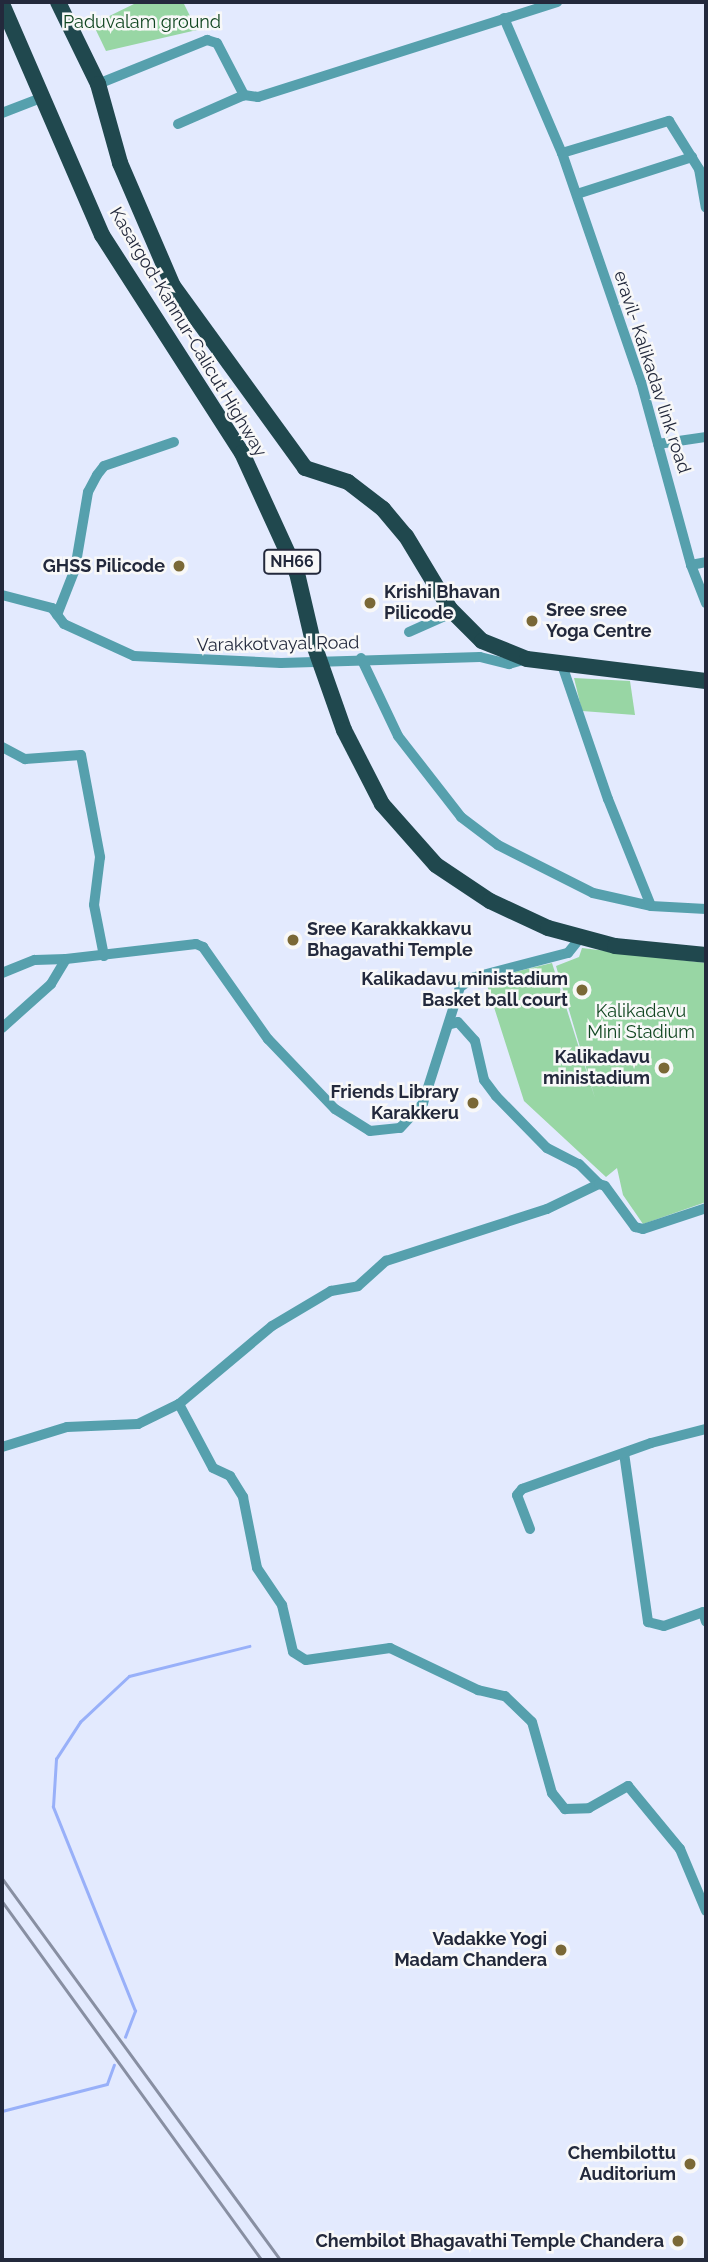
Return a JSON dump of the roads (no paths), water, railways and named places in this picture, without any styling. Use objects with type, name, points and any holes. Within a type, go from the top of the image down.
[{"type":"highway","name":"Kasargod-Kannur-Calicut Highway","points":[[58,2],[98,84],[120,163],[173,286],[200,327],[305,468],[348,482],[383,509],[406,536],[450,609],[482,641],[527,659],[706,681]]},
{"type":"highway","name":"Kasargod-Kannur-Calicut Highway","points":[[2,4],[102,235],[242,453],[297,573],[318,659],[344,730],[382,804],[436,865],[490,901],[548,928],[615,946],[706,955]]},
{"type":"street","points":[[178,124],[244,95],[258,97],[557,2]]},
{"type":"street","name":"eravil- Kalikadav link road","points":[[504,18],[577,194],[658,444],[691,565],[706,603]]},
{"type":"street","points":[[98,84],[207,40],[218,43],[244,95]]},
{"type":"street","points":[[2,113],[41,98]]},
{"type":"street","points":[[562,153],[668,121],[699,169],[706,207]]},
{"type":"street","points":[[577,194],[692,157]]},
{"type":"street","points":[[658,444],[706,437]]},
{"type":"street","points":[[57,614],[75,569],[86,522],[88,492],[97,475],[104,466],[174,442]]},
{"type":"street","points":[[691,565],[706,562]]},
{"type":"street","name":"Varakkotvayal Road","points":[[2,595],[51,608],[64,624],[134,656],[269,662],[480,657],[509,664],[527,659]]},
{"type":"street","points":[[409,632],[447,615],[450,609]]},
{"type":"street","points":[[361,658],[398,736],[461,817],[498,845],[593,893],[651,906],[706,909]]},
{"type":"street","points":[[561,662],[608,799],[651,906]]},
{"type":"street","points":[[2,747],[25,758],[81,755],[100,857],[94,905],[104,956]]},
{"type":"street","points":[[2,973],[35,960],[104,956],[186,943],[204,947],[268,1040],[335,1109],[370,1131],[400,1128],[422,1102],[451,1024],[454,999],[460,987],[475,977],[568,953],[581,937]]},
{"type":"street","points":[[2,1028],[51,984],[66,959]]},
{"type":"street","points":[[451,1024],[458,1022],[475,1041],[484,1080],[496,1096],[547,1148],[579,1164],[599,1184],[606,1186],[635,1227],[643,1229],[706,1208]]},
{"type":"street","points":[[2,1447],[67,1427],[138,1424],[179,1405],[272,1326],[331,1291],[358,1286],[386,1261],[547,1209],[599,1184]]},
{"type":"street","points":[[179,1405],[213,1468],[230,1476],[243,1497],[257,1568],[282,1605],[293,1652],[306,1660],[390,1648],[478,1690],[505,1696],[532,1722],[552,1794],[565,1810],[589,1808],[628,1786],[680,1849],[706,1911]]},
{"type":"street","points":[[530,1529],[517,1495],[522,1489],[624,1452],[706,1429]]},
{"type":"street","points":[[624,1452],[648,1622],[664,1626],[703,1612],[706,1622]]},
{"type":"waterway","points":[[125,2037],[135,2011],[53,1807],[56,1759],[80,1722],[129,1676],[249,1646]]},
{"type":"waterway","points":[[2,2111],[107,2084],[114,2065]]},
{"type":"railway","points":[[2,1878],[281,2260]]},
{"type":"railway","points":[[2,1901],[262,2260]]},
{"type":"place","name":"GHSS Pilicode","points":[[179,566]]},
{"type":"place","name":"Krishi Bhavan Pilicode","points":[[370,603]]},
{"type":"place","name":"Sree sree Yoga Centre","points":[[532,621]]},
{"type":"place","name":"Sree Karakkakkavu Bhagavathi Temple","points":[[293,940]]},
{"type":"place","name":"Kalikadavu ministadium Basket ball court","points":[[582,990]]},
{"type":"place","name":"Kalikadavu ministadium","points":[[664,1068]]},
{"type":"place","name":"Friends Library Karakkeru","points":[[473,1103]]},
{"type":"place","name":"Vadakke Yogi Madam Chandera","points":[[561,1950]]},
{"type":"place","name":"Chembilottu Auditorium","points":[[690,2164]]},
{"type":"place","name":"Chembilot Bhagavathi Temple Chandera","points":[[678,2241]]},
{"type":"park label","name":"Paduvalam ground","points":[[142,22]]},
{"type":"park label","name":"Kalikadavu Mini Stadium","points":[[641,1022]]}]
